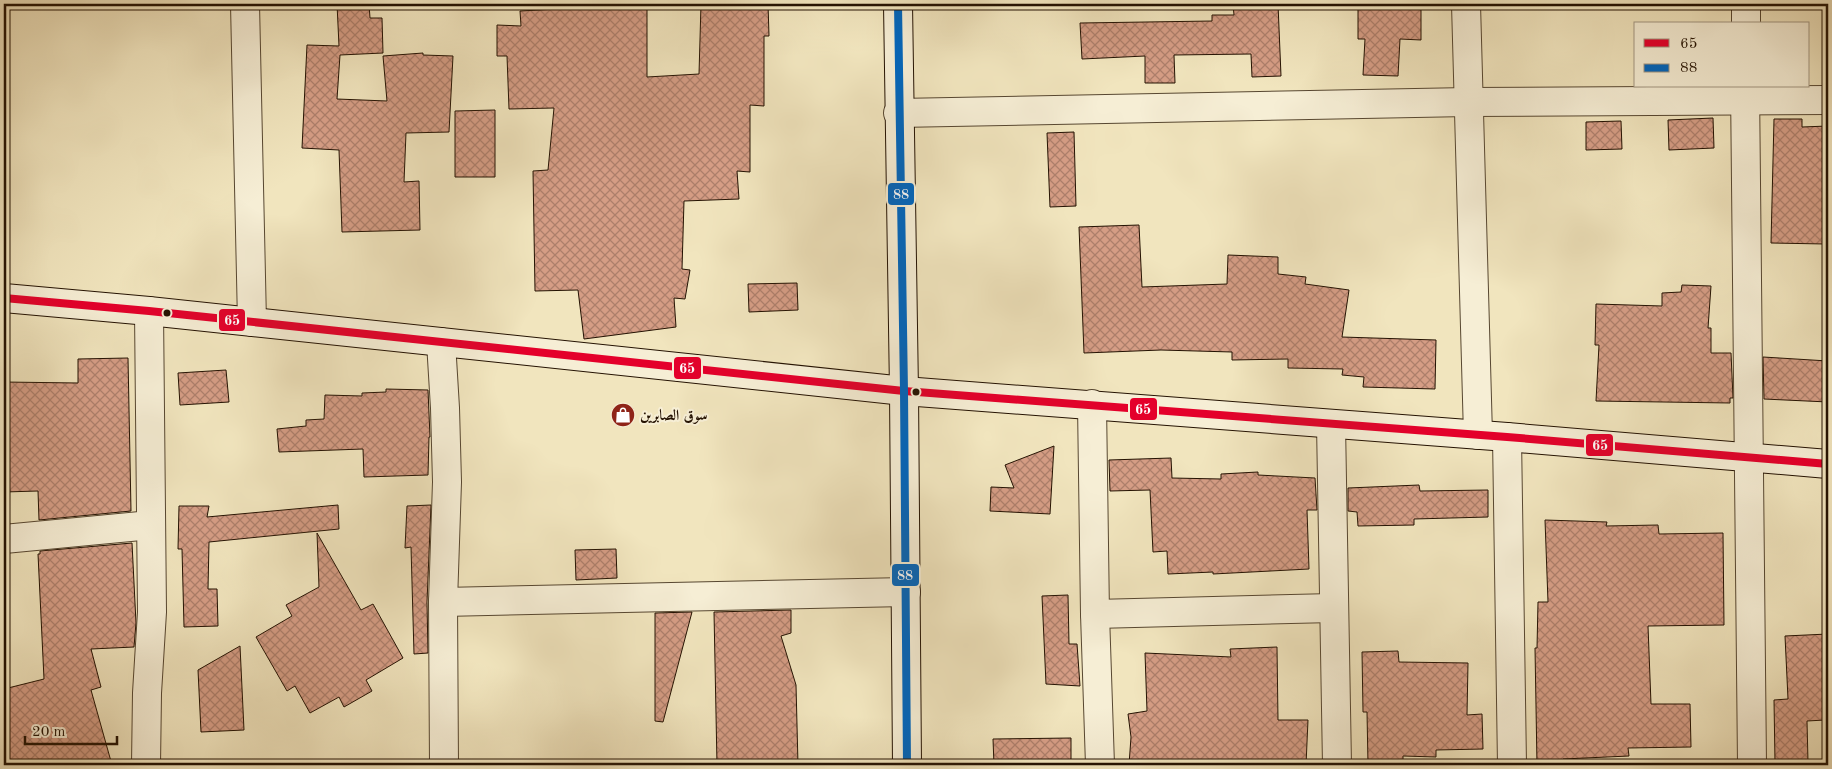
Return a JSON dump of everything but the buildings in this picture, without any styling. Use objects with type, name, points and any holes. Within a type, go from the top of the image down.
[{"type":"street","points":[[245,4],[252,322]]},
{"type":"street","points":[[898,4],[907,765]]},
{"type":"street","points":[[1466,4],[1478,435]]},
{"type":"street","points":[[1746,4],[1746,22]]},
{"type":"street","points":[[898,113],[1468,102],[1745,94],[1828,100]]},
{"type":"street","points":[[1745,94],[1752,765]]},
{"type":"street","points":[[4,298],[149,311],[904,391],[1092,404],[1828,464]]},
{"type":"street","points":[[146,765],[147,694],[152,612],[149,311]]},
{"type":"street","points":[[441,342],[447,482],[443,602],[444,765]]},
{"type":"street","points":[[1092,404],[1095,614],[1100,765]]},
{"type":"street","points":[[1331,424],[1337,765]]},
{"type":"street","points":[[1508,437],[1512,765]]},
{"type":"street","points":[[4,538],[151,525]]},
{"type":"street","points":[[443,602],[906,592]]},
{"type":"street","points":[[1095,614],[1333,608]]},
{"type":"transit line","name":"88","points":[[898,4],[907,765]]},
{"type":"transit line","name":"65","points":[[4,298],[149,311],[904,391],[1507,437],[1828,464]]},
{"type":"place","name":"سوق الصابرين","points":[[623,415]]}]
